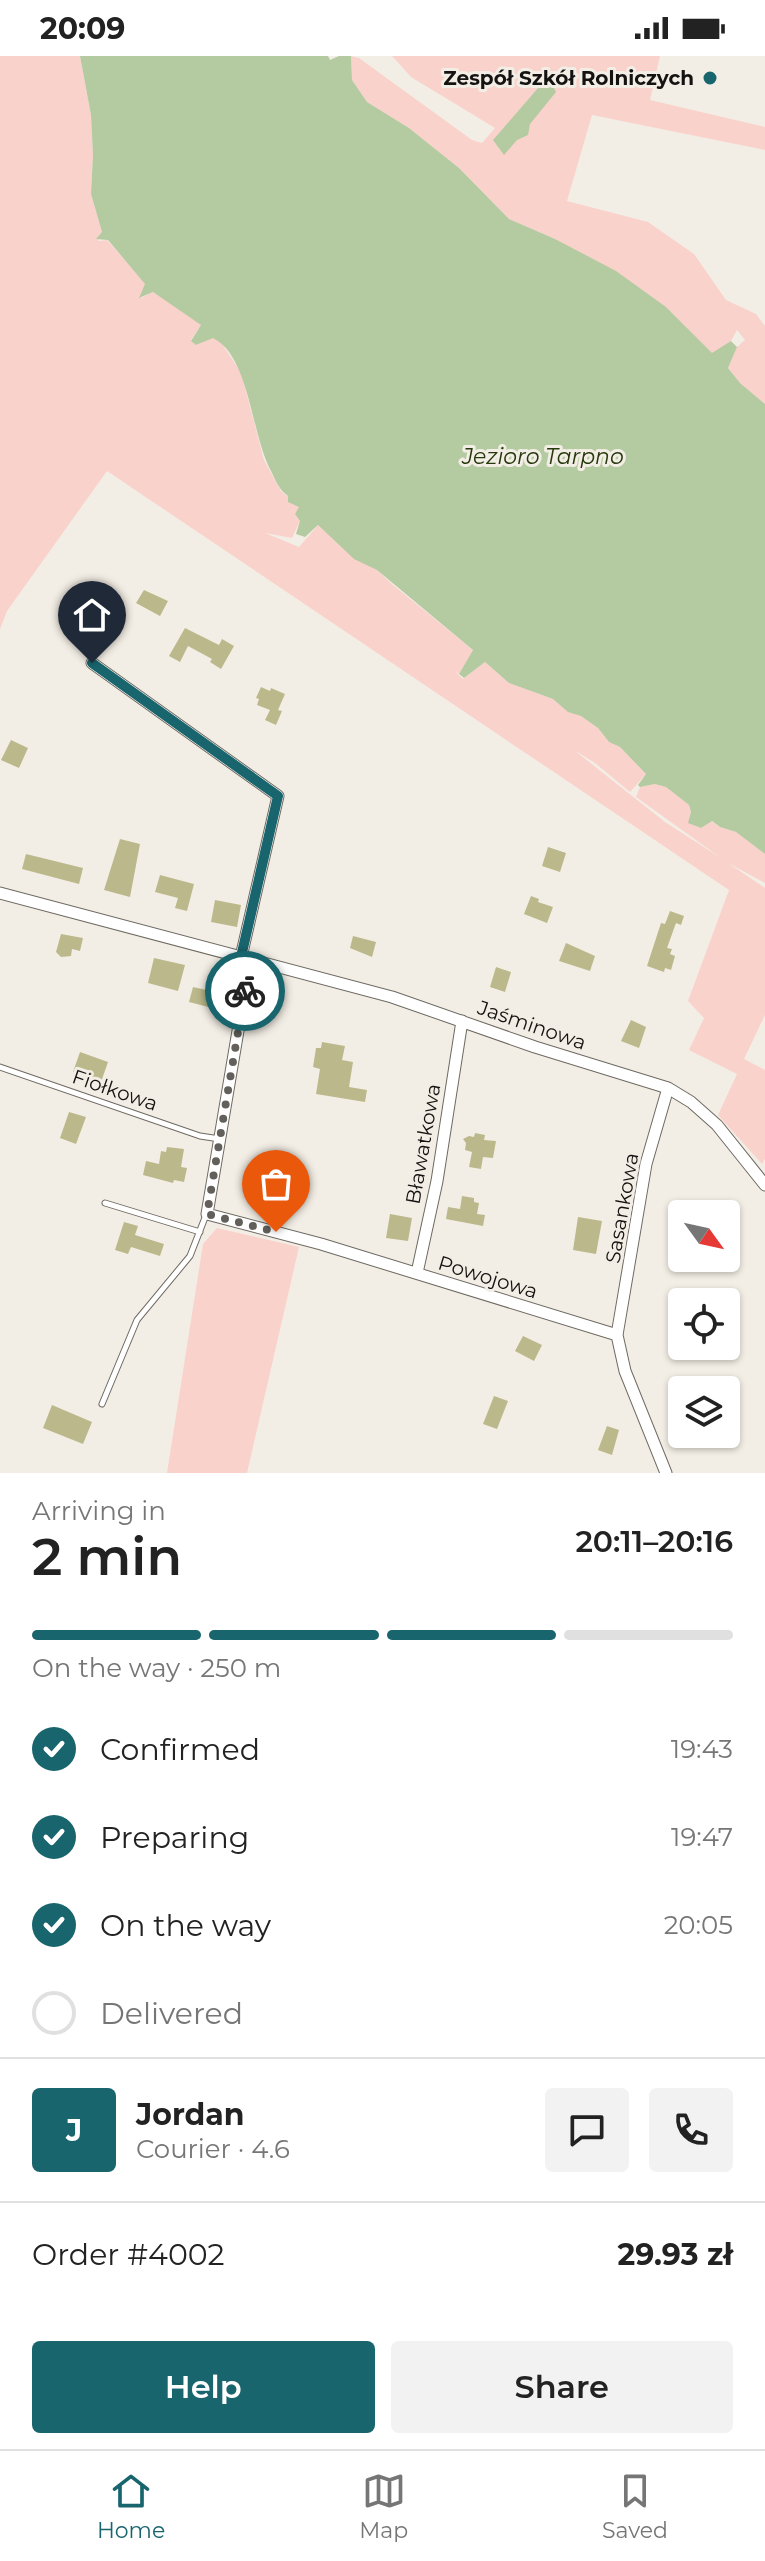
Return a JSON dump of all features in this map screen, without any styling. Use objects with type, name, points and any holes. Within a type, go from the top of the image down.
[{"type":"street","points":[[92,663],[278,796],[246,958],[221,1139],[207,1214]]},
{"type":"street","name":"Jaśminowa","points":[[0,893],[392,997],[535,1047],[668,1088],[691,1102],[717,1125],[765,1185]]},
{"type":"street","name":"Bławatkowa","points":[[417,1273],[437,1181],[462,1021]]},
{"type":"street","name":"Sasankowa","points":[[617,1335],[646,1164],[668,1088]]},
{"type":"street","name":"Powojowa","points":[[207,1214],[321,1244],[617,1335]]},
{"type":"street","points":[[617,1335],[625,1371],[666,1473]]},
{"type":"lane","name":"Fiołkowa","points":[[0,1067],[200,1136],[221,1139]]},
{"type":"lane","points":[[105,1203],[200,1232]]},
{"type":"lane","points":[[102,1404],[137,1320],[190,1256],[207,1214]]},
{"type":"shaded area","points":[[0,56],[80,56],[91,115],[91,194],[102,232],[98,241],[107,240],[146,284],[141,298],[153,292],[190,316],[201,325],[191,340],[196,345],[213,337],[220,341],[241,372],[264,460],[281,491],[300,507],[295,514],[300,521],[292,538],[265,533],[299,547],[318,525],[354,558],[377,570],[473,650],[459,674],[454,670],[463,679],[485,662],[509,683],[553,699],[598,728],[609,742],[620,747],[646,774],[630,792],[574,750],[665,822],[721,858],[636,797],[640,787],[655,784],[666,787],[689,805],[689,823],[701,828],[711,821],[736,832],[765,854],[765,883],[728,863],[765,888],[765,1015],[744,1059],[765,1070],[765,1159],[762,1164],[718,1115],[737,1074],[689,1050],[704,1018],[688,1001],[729,890],[107,471],[7,611],[0,629]]},
{"type":"shaded area","points":[[351,56],[359,58],[472,140],[482,143],[495,128],[411,77],[392,56],[660,56],[650,100],[765,127],[765,150],[592,115],[567,201],[648,222],[694,254],[726,300],[756,314],[765,326],[765,404],[728,368],[737,347],[745,340],[737,330],[731,341],[712,354],[666,307],[555,239],[509,219],[459,168],[409,128],[367,102],[352,80]]},
{"type":"shaded area","points":[[217,1228],[299,1247],[247,1473],[167,1473],[203,1244]]},
{"type":"water","name":"Jezioro Tarpno","points":[[80,56],[328,56],[330,60],[351,56],[352,80],[367,102],[409,128],[459,168],[509,219],[616,271],[666,307],[712,353],[731,341],[737,347],[728,368],[765,404],[765,854],[736,832],[712,821],[701,828],[688,823],[689,805],[666,787],[655,784],[640,787],[638,785],[646,774],[620,747],[609,742],[598,728],[581,716],[568,712],[553,699],[509,683],[485,662],[464,678],[459,674],[473,650],[377,570],[354,559],[318,525],[305,537],[296,534],[300,521],[295,514],[299,507],[288,502],[288,496],[280,488],[264,456],[235,361],[225,347],[213,338],[196,345],[191,341],[201,325],[153,292],[139,298],[145,284],[108,240],[96,239],[102,232],[91,194],[91,115]]},
{"type":"water","points":[[545,80],[552,84],[556,92],[530,124],[528,135],[517,140],[504,155],[493,140]]},
{"type":"building","points":[[144,590],[168,601],[160,616],[136,603]]},
{"type":"building","points":[[185,628],[219,645],[222,639],[234,646],[221,669],[210,662],[212,659],[188,646],[180,662],[169,656]]},
{"type":"building","points":[[261,687],[285,694],[276,725],[265,720],[270,710],[257,705],[259,699],[256,698]]},
{"type":"building","points":[[11,740],[28,748],[19,768],[1,760]]},
{"type":"building","points":[[120,839],[140,844],[130,897],[104,890]]},
{"type":"building","points":[[548,847],[566,853],[560,872],[542,866]]},
{"type":"building","points":[[26,854],[83,868],[79,884],[22,869]]},
{"type":"building","points":[[160,875],[194,884],[187,911],[175,908],[178,898],[155,892]]},
{"type":"building","points":[[531,896],[553,907],[547,923],[524,914]]},
{"type":"building","points":[[215,900],[241,905],[237,927],[211,922]]},
{"type":"building","points":[[670,911],[684,916],[681,925],[676,923],[667,948],[672,949],[670,954],[675,956],[671,970],[665,968],[664,972],[647,966],[661,923],[665,924]]},
{"type":"building","points":[[61,934],[83,938],[80,951],[72,949],[71,956],[61,957],[56,952]]},
{"type":"building","points":[[353,936],[376,942],[372,957],[350,948]]},
{"type":"building","points":[[566,943],[595,956],[590,971],[559,961]]},
{"type":"building","points":[[154,958],[185,965],[178,991],[148,983]]},
{"type":"building","points":[[496,967],[511,972],[505,992],[490,987]]},
{"type":"building","points":[[193,987],[224,994],[220,1010],[189,1002]]},
{"type":"building","points":[[631,1020],[646,1027],[639,1048],[621,1041]]},
{"type":"building","points":[[322,1042],[345,1046],[342,1060],[353,1062],[349,1087],[367,1090],[365,1102],[316,1094],[320,1069],[313,1067],[316,1048],[321,1048]]},
{"type":"building","points":[[80,1052],[108,1062],[101,1082],[73,1072]]},
{"type":"building","points":[[69,1112],[86,1117],[76,1144],[60,1138]]},
{"type":"building","points":[[475,1133],[485,1135],[484,1140],[496,1141],[493,1158],[483,1157],[481,1169],[469,1167],[472,1152],[465,1150],[463,1139],[474,1137]]},
{"type":"building","points":[[167,1147],[184,1149],[181,1167],[187,1168],[184,1182],[174,1180],[173,1183],[143,1175],[146,1161],[159,1164],[161,1151],[166,1152]]},
{"type":"building","points":[[462,1196],[474,1198],[474,1202],[479,1203],[477,1214],[485,1215],[483,1226],[446,1219],[448,1207],[460,1209]]},
{"type":"building","points":[[390,1214],[412,1218],[408,1241],[386,1238]]},
{"type":"building","points":[[578,1217],[602,1221],[596,1254],[573,1250]]},
{"type":"building","points":[[124,1222],[138,1226],[135,1235],[164,1244],[160,1256],[131,1247],[128,1254],[115,1250]]},
{"type":"building","points":[[523,1336],[542,1345],[534,1361],[515,1351]]},
{"type":"building","points":[[494,1396],[508,1401],[497,1429],[483,1424]]},
{"type":"building","points":[[52,1405],[92,1422],[83,1444],[43,1428]]},
{"type":"building","points":[[607,1426],[619,1430],[612,1455],[598,1450]]},
{"type":"way so far","points":[[245,991],[207,1214],[276,1232]]},
{"type":"place","name":"Zespół Szkół Rolniczych","points":[[710,78]]},
{"type":"route","points":[[92,663],[278,796],[241,957],[250,960],[245,991]]}]
